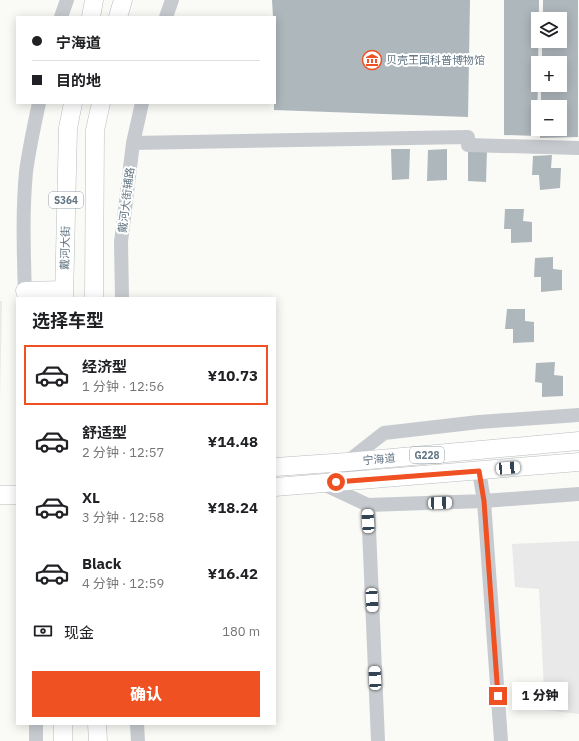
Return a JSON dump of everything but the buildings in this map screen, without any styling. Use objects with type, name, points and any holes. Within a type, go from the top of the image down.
[{"type":"main road","points":[[91,16],[94,0]]},
{"type":"main road","points":[[118,16],[123,0]]},
{"type":"main road","name":"戴河大街","points":[[64,294],[68,128],[73,104]]},
{"type":"main road","name":"S364","points":[[94,297],[95,130],[100,104]]},
{"type":"main road","points":[[25,294],[64,294]]},
{"type":"main road","name":"宁海道","points":[[276,467],[579,441]]},
{"type":"main road","name":"宁海道","points":[[276,487],[579,462]]},
{"type":"main road","points":[[0,495],[16,495]]},
{"type":"main road","points":[[63,725],[63,741]]},
{"type":"main road","points":[[97,725],[98,741]]},
{"type":"street","points":[[61,16],[66,0]]},
{"type":"street","points":[[166,16],[172,0]]},
{"type":"street","points":[[25,294],[24,222],[26,172],[39,104]]},
{"type":"street","name":"戴河大街辅路","points":[[122,297],[121,242],[133,143],[142,104]]},
{"type":"street","points":[[133,143],[468,137],[468,145],[579,148]]},
{"type":"street","points":[[347,462],[384,433],[479,422],[579,415]]},
{"type":"street","points":[[479,471],[484,501],[501,741]]},
{"type":"street","points":[[320,483],[368,506],[484,501],[579,494]]},
{"type":"street","points":[[368,506],[378,741]]},
{"type":"street","points":[[36,725],[36,741]]},
{"type":"street","points":[[137,725],[138,741]]},
{"type":"shaded area","points":[[0,301],[2,301],[0,399]]},
{"type":"shaded area","points":[[579,541],[579,714],[545,710],[539,589],[515,587],[512,544]]},
{"type":"place","name":"贝壳王国科普博物馆","points":[[372,60]]},
{"type":"route","points":[[336,482],[479,471],[484,501],[498,696]]}]
